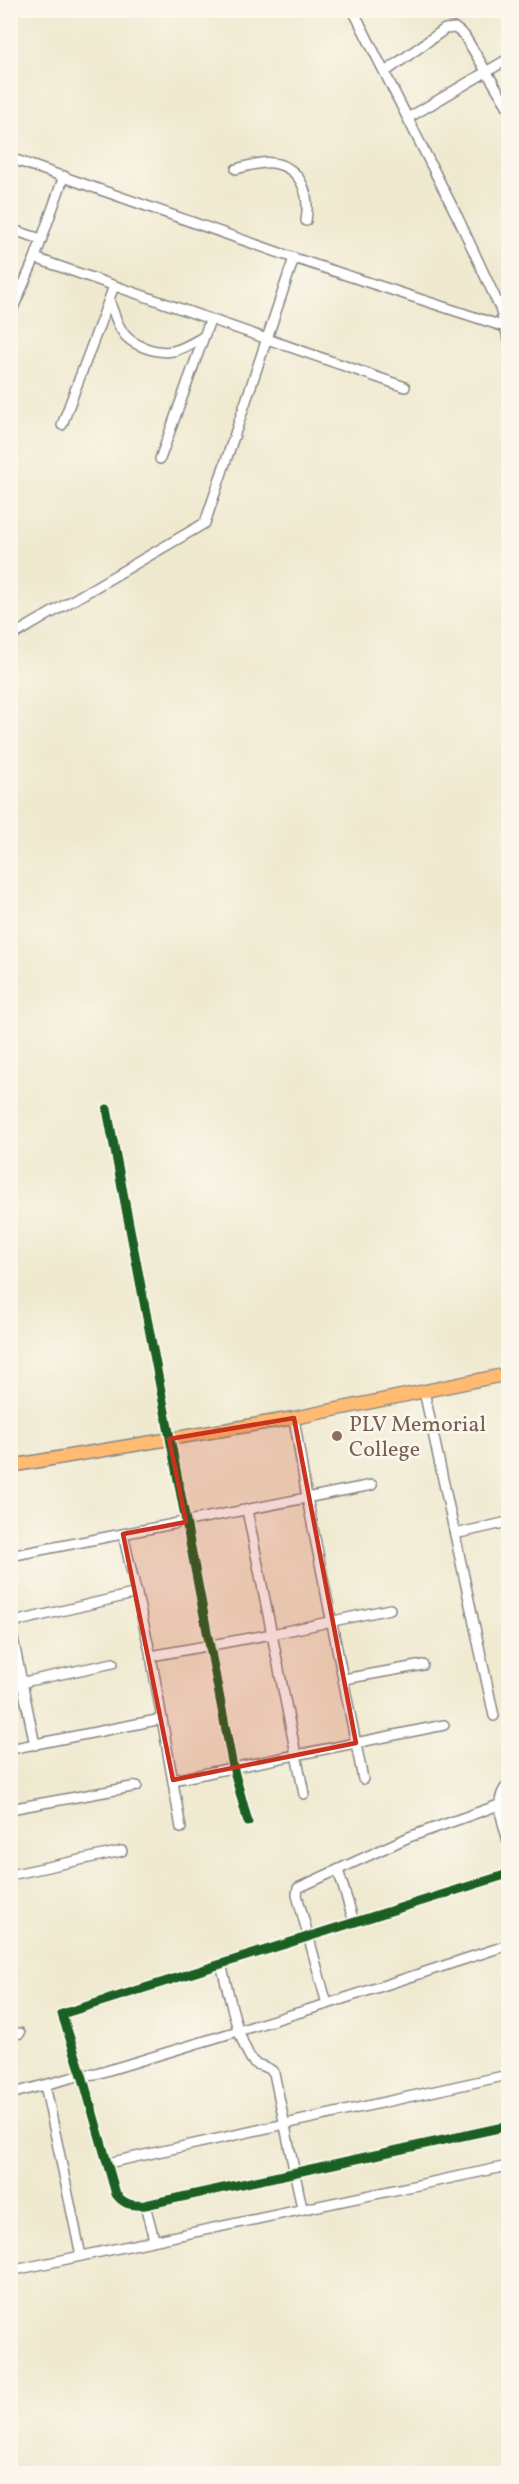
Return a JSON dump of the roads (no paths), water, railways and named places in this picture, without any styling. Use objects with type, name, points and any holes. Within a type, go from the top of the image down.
[{"type":"main road","points":[[10,1466],[294,1418],[508,1374]]},
{"type":"street","points":[[355,12],[500,308],[507,327],[508,338]]},
{"type":"street","points":[[385,72],[445,29],[455,28],[464,35],[508,107]]},
{"type":"street","points":[[408,118],[508,59]]},
{"type":"street","points":[[10,158],[294,258],[507,327]]},
{"type":"street","points":[[236,169],[267,163],[281,165],[288,169],[306,189],[308,199],[306,221]]},
{"type":"street","points":[[10,315],[35,258],[64,176]]},
{"type":"street","points":[[10,229],[41,239]]},
{"type":"street","points":[[35,258],[405,387]]},
{"type":"street","points":[[10,637],[202,527],[210,513],[294,258]]},
{"type":"street","points":[[62,424],[114,286]]},
{"type":"street","points":[[109,300],[121,330],[127,337],[143,347],[165,352],[174,351],[203,338]]},
{"type":"street","points":[[160,459],[210,320]]},
{"type":"street","points":[[107,1109],[233,1767],[248,1822]]},
{"type":"street","points":[[424,1391],[494,1716]]},
{"type":"street","points":[[294,1418],[307,1498],[363,1779]]},
{"type":"street","points":[[10,1556],[372,1485]]},
{"type":"street","points":[[247,1510],[304,1794]]},
{"type":"street","points":[[455,1534],[508,1522]]},
{"type":"street","points":[[123,1534],[151,1656],[181,1828]]},
{"type":"street","points":[[35,1744],[10,1623],[137,1593]]},
{"type":"street","points":[[151,1656],[390,1609]]},
{"type":"street","points":[[10,1685],[112,1663]]},
{"type":"street","points":[[344,1679],[423,1665]]},
{"type":"street","points":[[10,1749],[162,1719]]},
{"type":"street","points":[[173,1780],[444,1725]]},
{"type":"street","points":[[508,1785],[500,1797],[499,1805],[508,1842]]},
{"type":"street","points":[[10,1809],[137,1786]]},
{"type":"street","points":[[327,2004],[307,1936],[297,1895],[298,1888],[409,1837],[499,1805]]},
{"type":"street","points":[[10,1875],[122,1851]]},
{"type":"street","points":[[338,1870],[354,1922]]},
{"type":"street","points":[[508,1874],[62,2014],[116,2194],[120,2200],[129,2205],[145,2205],[508,2126]]},
{"type":"street","points":[[10,2094],[96,2073],[240,2031],[508,1944]]},
{"type":"street","points":[[221,1964],[240,2031],[252,2061],[267,2066],[274,2073],[302,2208]]},
{"type":"street","points":[[108,2163],[508,2075]]},
{"type":"street","points":[[45,2085],[81,2256]]},
{"type":"street","points":[[10,2271],[508,2166]]},
{"type":"street","points":[[145,2205],[154,2240]]},
{"type":"place","name":"PLV Memorial College","points":[[337,1436]]}]
